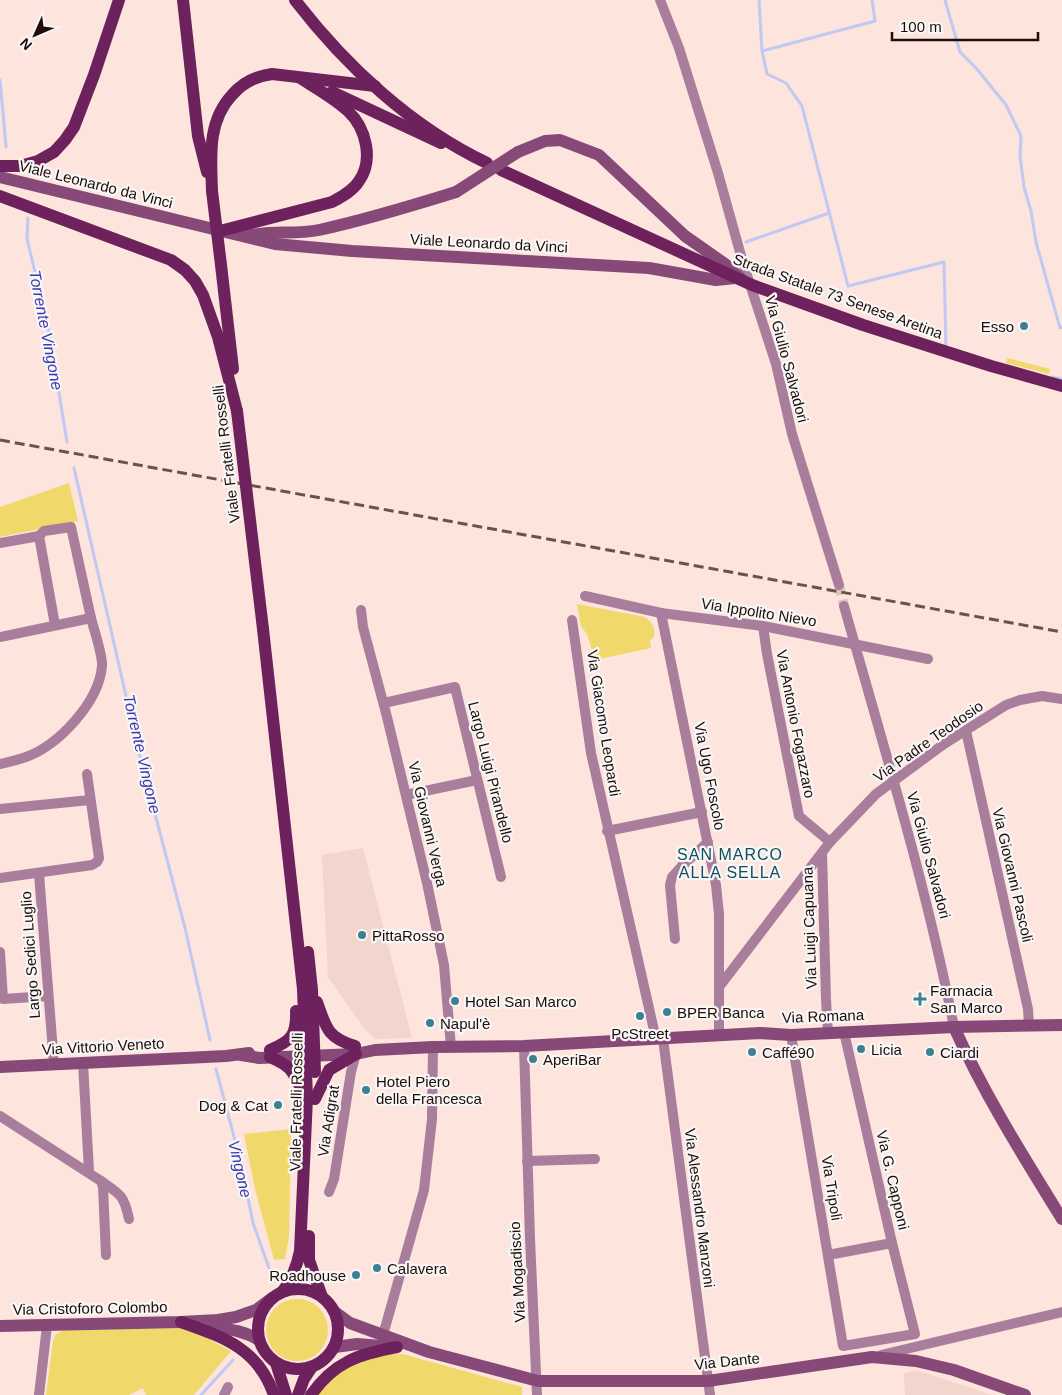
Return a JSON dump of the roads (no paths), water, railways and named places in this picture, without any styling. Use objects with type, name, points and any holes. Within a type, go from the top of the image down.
[{"type":"main road","points":[[0,166],[20,166],[38,161],[54,152],[74,128],[119,0]]},
{"type":"main road","name":"Viale Fratelli Rosselli","points":[[183,0],[198,136],[212,191],[221,265],[295,906],[310,1052]]},
{"type":"main road","points":[[295,0],[311,21],[337,49],[375,86],[404,110],[468,154]]},
{"type":"main road","points":[[212,191],[211,147],[216,120],[225,102],[245,83],[262,75],[284,74],[300,78],[375,86]]},
{"type":"main road","points":[[300,78],[487,163]]},
{"type":"main road","points":[[220,231],[332,202],[347,194],[359,181],[367,163],[366,142],[359,125],[343,107],[300,78]]},
{"type":"main road","points":[[358,104],[370,97],[375,86]]},
{"type":"main road","name":"Viale Leonardo da Vinci","points":[[242,237],[260,233],[318,230],[415,205],[456,192],[518,152],[545,140],[560,140],[599,156],[685,236],[725,264],[744,282]]},
{"type":"main road","name":"Strada Statale 73 Senese Aretina","points":[[501,170],[744,282],[872,328],[1062,386]]},
{"type":"main road","name":"Viale Leonardo da Vinci","points":[[0,177],[275,244],[314,249],[649,268],[716,280],[744,282]]},
{"type":"main road","points":[[0,196],[171,260],[185,270],[195,281],[206,304],[218,337],[237,411]]},
{"type":"main road","name":"Viale Fratelli Rosselli","points":[[295,906],[308,952],[312,990],[308,1249],[312,1271],[322,1297]]},
{"type":"main road","points":[[297,932],[294,982],[296,1025],[290,1039],[270,1053],[288,1066],[311,1099],[329,1070],[355,1050],[340,1042],[331,1034],[325,1025],[312,990]]},
{"type":"main road","name":"Via Romana","points":[[226,1056],[241,1055],[259,1058],[270,1053],[433,1047],[524,1046],[760,1033],[791,1035],[954,1027],[1062,1025]]},
{"type":"main road","points":[[954,1027],[969,1062],[996,1110],[1062,1219]]},
{"type":"main road","name":"Via Vittorio Veneto","points":[[0,1067],[226,1056]]},
{"type":"main road","name":"Viale Fratelli Rosselli","points":[[277,1295],[289,1283],[300,1251],[311,1099]]},
{"type":"main road","points":[[286,1395],[276,1363],[263,1349],[258,1329],[260,1317],[265,1307],[277,1295],[292,1289],[303,1289],[313,1292],[330,1304],[335,1312],[338,1330],[335,1347],[325,1359],[312,1367],[304,1379],[298,1395]]},
{"type":"main road","name":"Via Cristoforo Colombo","points":[[0,1326],[181,1322],[236,1317],[256,1310],[277,1295]]},
{"type":"main road","name":"Via Dante","points":[[335,1312],[350,1323],[429,1352],[538,1381],[708,1381],[872,1357],[916,1360],[954,1370],[1025,1395]]},
{"type":"main road","points":[[181,1322],[220,1336],[242,1350],[253,1359],[264,1374],[274,1395]]},
{"type":"main road","name":"Via Cristoforo Colombo","points":[[181,1322],[236,1330],[250,1334],[260,1340]]},
{"type":"main road","name":"Via Dante","points":[[335,1347],[358,1344],[429,1352]]},
{"type":"main road","points":[[311,1395],[328,1374],[342,1364],[359,1356],[398,1347]]},
{"type":"main road","points":[[276,1363],[294,1369],[312,1367]]},
{"type":"street","name":"Via Giulio Salvadori","points":[[660,0],[679,48],[718,173],[744,263],[744,282],[776,364],[792,434],[839,584]]},
{"type":"street","points":[[0,543],[39,536],[44,531],[71,527],[102,665],[97,688],[88,704],[69,727],[47,745],[27,757],[0,764]]},
{"type":"street","points":[[39,536],[55,625]]},
{"type":"street","name":"Via Ippolito Nievo","points":[[585,596],[661,613],[763,626],[928,659]]},
{"type":"street","name":"Via Giulio Salvadori","points":[[844,606],[922,882],[941,960],[954,1027]]},
{"type":"street","name":"Via Giovanni Verga","points":[[361,610],[363,627],[384,703],[427,883],[444,966],[451,1047]]},
{"type":"street","name":"Via Ugo Foscolo","points":[[661,613],[716,885],[719,914],[719,1036]]},
{"type":"street","points":[[0,637],[91,618]]},
{"type":"street","name":"Via Giacomo Leopardi","points":[[572,620],[591,753],[607,831],[659,1039]]},
{"type":"street","name":"Via Antonio Fogazzaro","points":[[763,626],[766,654],[798,816],[830,842]]},
{"type":"street","name":"Largo Luigi Pirandello","points":[[384,703],[455,687],[501,877]]},
{"type":"street","name":"Via Padre Teodosio","points":[[719,987],[830,842],[876,794],[944,744],[1006,705],[1042,696],[1062,699]]},
{"type":"street","name":"Via Giovanni Pascoli","points":[[966,731],[1028,1009],[1029,1025]]},
{"type":"street","points":[[0,878],[39,874],[92,865],[97,862],[99,858],[87,774]]},
{"type":"street","points":[[406,796],[477,780]]},
{"type":"street","points":[[0,809],[90,800]]},
{"type":"street","points":[[607,831],[702,812]]},
{"type":"street","points":[[675,939],[670,885],[672,877],[708,842]]},
{"type":"street","name":"Via Luigi Capuana","points":[[822,853],[828,1033]]},
{"type":"street","name":"Largo Sedici Luglio","points":[[39,874],[54,1064]]},
{"type":"street","points":[[0,952],[4,999],[48,996]]},
{"type":"street","name":"Via G. Capponi","points":[[843,1346],[915,1334],[892,1243],[844,1032]]},
{"type":"street","name":"Via Tripoli","points":[[791,1035],[843,1346]]},
{"type":"street","name":"Via Alessandro Manzoni","points":[[659,1039],[710,1395]]},
{"type":"street","name":"Via Mogadiscio","points":[[524,1046],[527,1161],[538,1381],[537,1395]]},
{"type":"street","points":[[383,1335],[424,1190],[432,1119],[433,1047]]},
{"type":"street","name":"Via Adigrat","points":[[329,1192],[334,1179],[355,1050]]},
{"type":"street","points":[[83,1063],[89,1171]]},
{"type":"street","points":[[0,1116],[89,1171],[114,1190],[125,1201],[129,1219]]},
{"type":"street","points":[[527,1161],[595,1159]]},
{"type":"street","points":[[101,1181],[103,1187],[106,1255]]},
{"type":"street","points":[[828,1255],[892,1243]]},
{"type":"street","points":[[872,1357],[1062,1312]]},
{"type":"street","points":[[39,1395],[47,1326]]},
{"type":"waterway","points":[[759,0],[762,51],[767,74],[786,83],[802,106],[848,286],[944,262],[946,348]]},
{"type":"waterway","points":[[762,51],[875,21],[872,0]]},
{"type":"waterway","points":[[945,0],[960,52],[977,69],[1006,105],[1021,136],[1020,156],[1024,187],[1031,211],[1036,242],[1060,328],[1062,327]]},
{"type":"waterway","name":"Torrente Vingone","points":[[0,80],[6,147]]},
{"type":"waterway","points":[[746,242],[829,213]]},
{"type":"waterway","name":"Torrente Vingone","points":[[28,218],[27,239],[48,326],[67,442]]},
{"type":"waterway","points":[[1052,377],[1062,379]]},
{"type":"waterway","name":"Torrente Vingone","points":[[74,468],[139,753],[185,928],[210,1040]]},
{"type":"waterway","name":"Vingone","points":[[216,1069],[241,1163],[253,1223],[269,1268]]},
{"type":"waterway","name":"Vingone","points":[[201,1395],[233,1360]]},
{"type":"tunnel","points":[[839,585],[844,606]]},
{"type":"railway","points":[[0,440],[1062,632]]},
{"type":"place","name":"Esso","points":[[1024,326]]},
{"type":"place","name":"PittaRosso","points":[[362,935]]},
{"type":"place","name":"Farmacia San Marco","points":[[920,999]]},
{"type":"place","name":"Hotel San Marco","points":[[455,1001]]},
{"type":"place","name":"BPER Banca","points":[[667,1012]]},
{"type":"place","name":"PcStreet","points":[[640,1016]]},
{"type":"place","name":"Napul'è","points":[[430,1023]]},
{"type":"place","name":"Licia","points":[[861,1049]]},
{"type":"place","name":"Caffé90","points":[[752,1052]]},
{"type":"place","name":"Ciardi","points":[[930,1052]]},
{"type":"place","name":"AperiBar","points":[[533,1059]]},
{"type":"place","name":"Hotel Piero della Francesca","points":[[366,1090]]},
{"type":"place","name":"Dog & Cat","points":[[278,1105]]},
{"type":"place","name":"Calavera","points":[[377,1268]]},
{"type":"place","name":"Roadhouse","points":[[356,1275]]},
{"type":"district","name":"SAN MARCO ALLA SELLA","points":[[730,863]]}]
